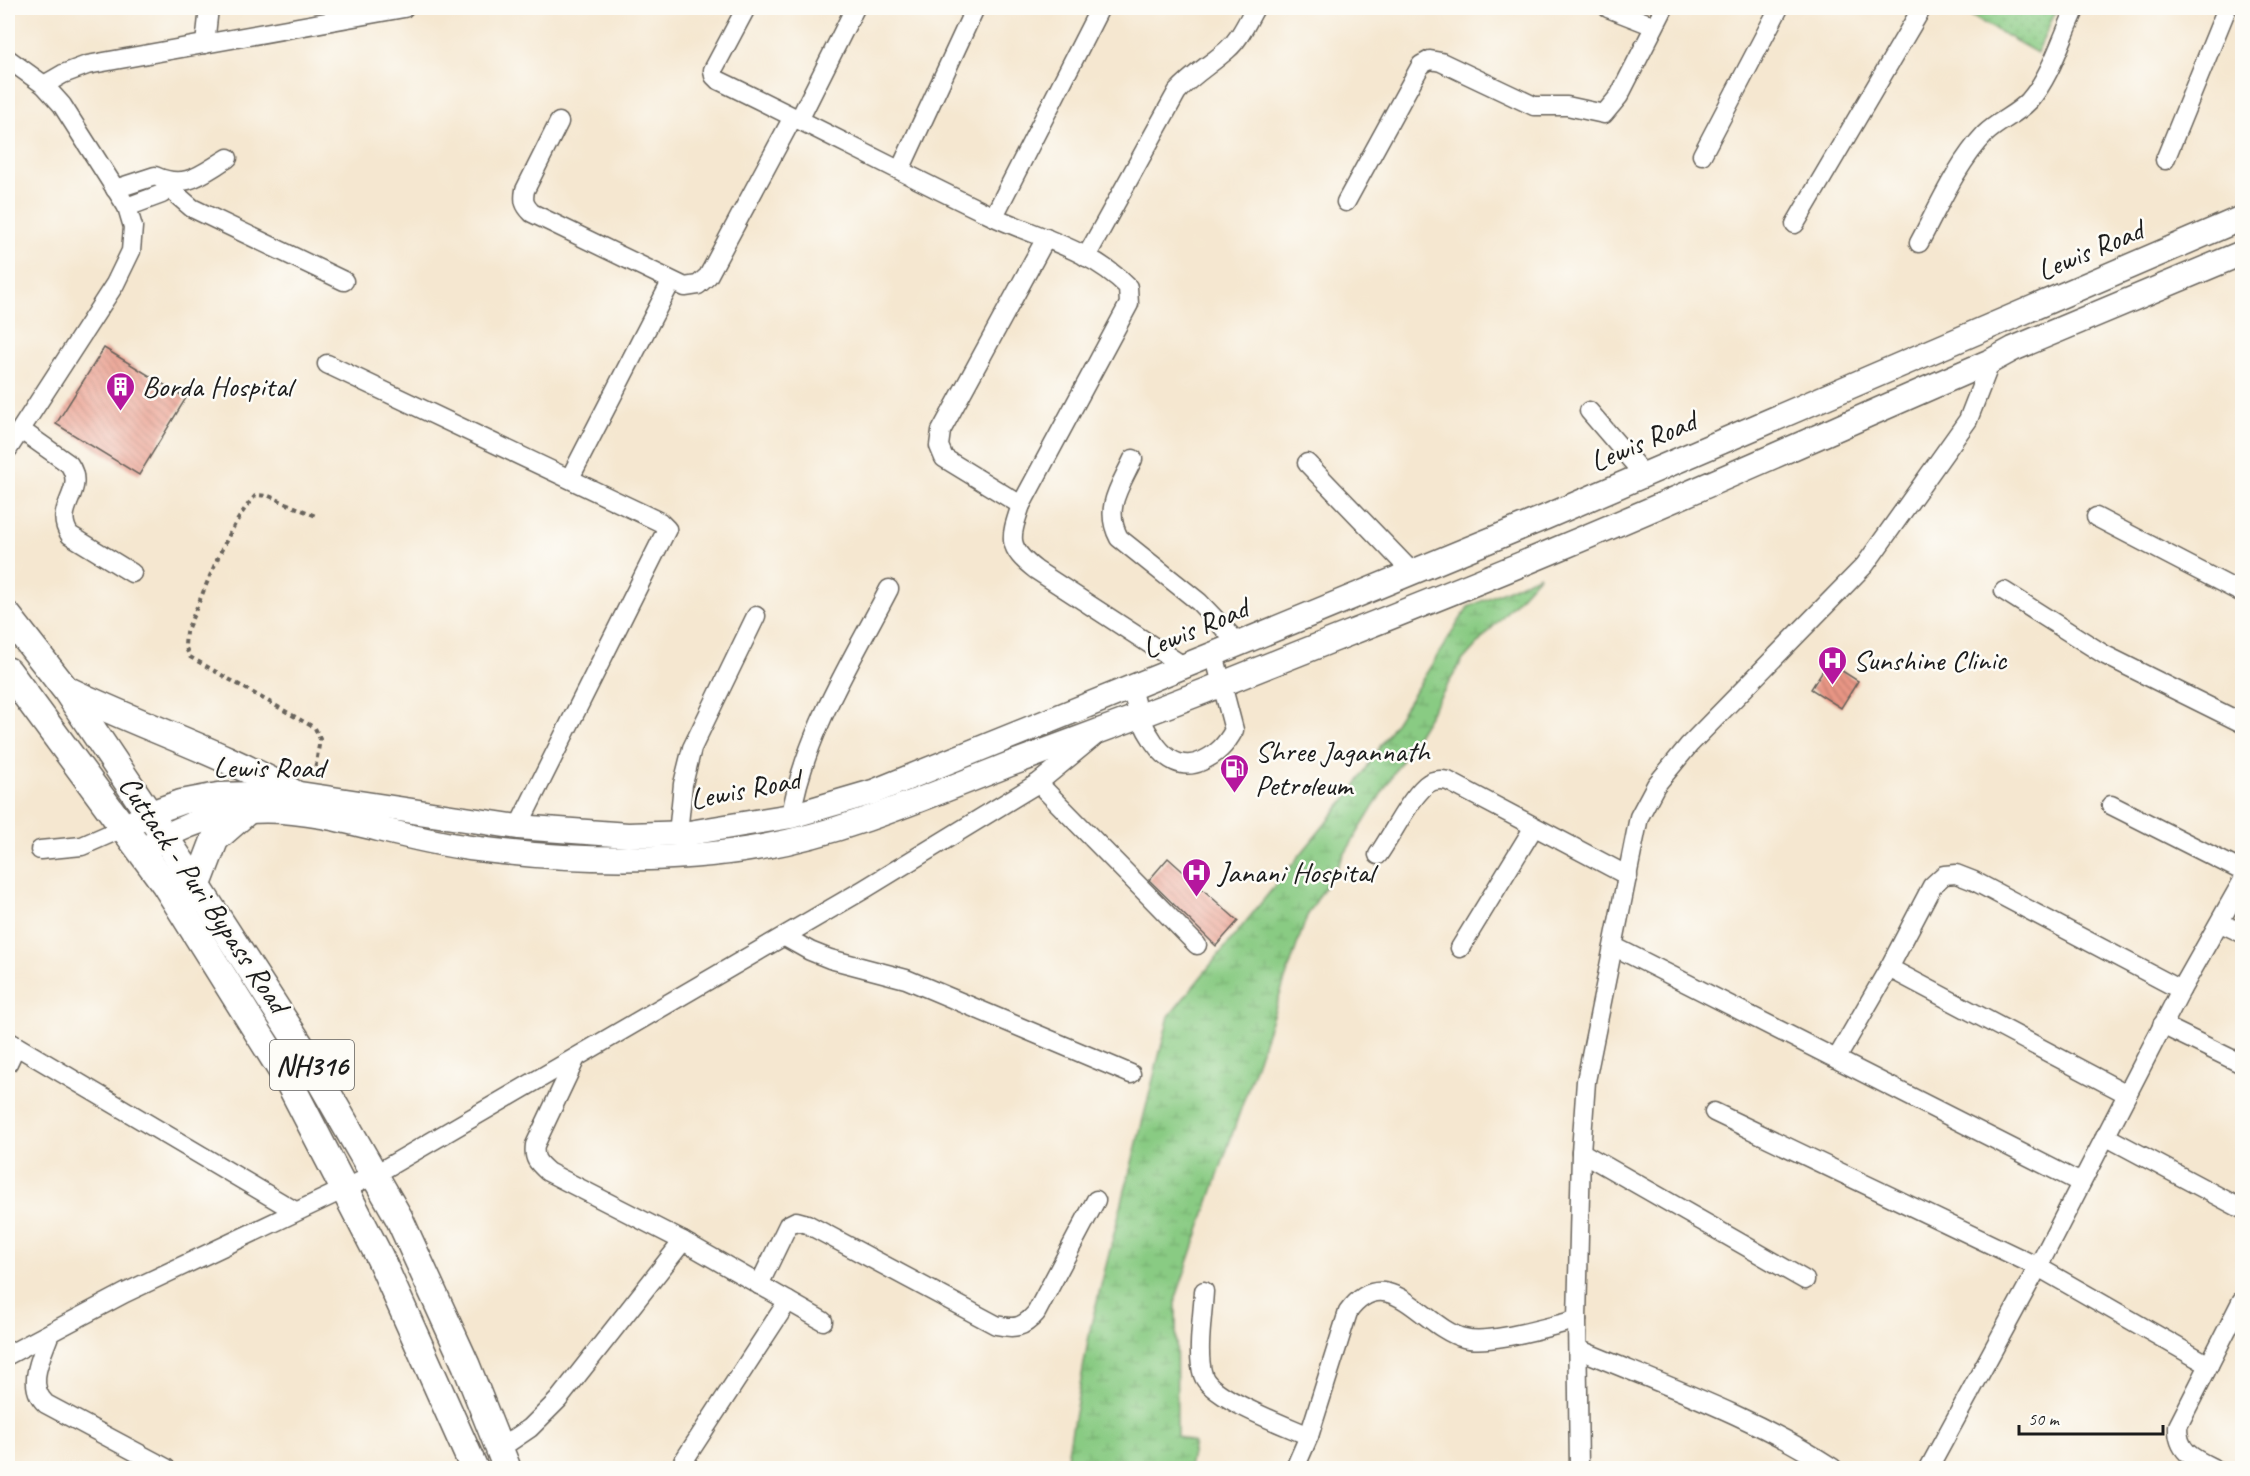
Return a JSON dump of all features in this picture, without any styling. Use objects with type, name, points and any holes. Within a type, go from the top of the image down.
[{"type":"highway","name":"NH316","points":[[8,616],[66,690]]},
{"type":"highway","name":"Cuttack - Puri Bypass Road","points":[[15,680],[165,884],[289,1082],[343,1191],[380,1258],[474,1468]]},
{"type":"highway","points":[[66,690],[303,794]]},
{"type":"highway","name":"Cuttack - Puri Bypass Road","points":[[66,690],[301,1047],[374,1175],[408,1239],[466,1365],[503,1459]]},
{"type":"highway","points":[[197,886],[215,839],[247,811]]},
{"type":"main road","name":"Lewis Road","points":[[123,828],[148,814],[181,802],[218,795],[303,794],[519,827],[628,835],[678,834],[791,816],[873,792],[1185,667],[1447,556],[1546,517],[2242,218]]},
{"type":"main road","name":"Lewis Road","points":[[140,852],[164,836],[219,817],[247,811],[290,809],[462,847],[552,858],[631,860],[699,856],[807,838],[888,813],[1016,762],[1098,734],[1455,591],[1560,548],[1991,361],[2013,349],[2242,253]]},
{"type":"main road","points":[[1855,385],[1871,413]]},
{"type":"street","points":[[205,44],[209,8]]},
{"type":"street","points":[[44,85],[63,74],[87,65],[404,8]]},
{"type":"street","points":[[746,8],[713,70],[714,76],[994,216],[1086,257],[1117,275],[1128,287],[1129,304],[1022,505],[1011,533],[1013,546],[1022,559],[1185,667]]},
{"type":"street","points":[[559,122],[525,190],[523,199],[526,206],[532,213],[671,282],[685,287],[698,285],[708,276],[855,8]]},
{"type":"street","points":[[900,170],[975,8]]},
{"type":"street","points":[[994,216],[1100,8]]},
{"type":"street","points":[[1086,257],[1177,92],[1193,74],[1227,50],[1240,35],[1255,8]]},
{"type":"street","points":[[1608,8],[1654,26]]},
{"type":"street","points":[[1346,202],[1421,65],[1430,60],[1441,62],[1545,108],[1567,106],[1604,114],[1619,96],[1664,8]]},
{"type":"street","points":[[1702,155],[1779,8]]},
{"type":"street","points":[[1795,224],[1922,8]]},
{"type":"street","points":[[1919,243],[1957,170],[1973,147],[1988,131],[2008,120],[2029,101],[2041,83],[2076,8]]},
{"type":"street","points":[[2165,160],[2227,8]]},
{"type":"street","points":[[8,59],[44,85],[62,105],[126,207],[133,227],[131,251],[115,284],[8,449]]},
{"type":"street","points":[[115,189],[155,176],[170,183],[189,181],[228,158]]},
{"type":"street","points":[[126,207],[162,194],[170,183]]},
{"type":"street","points":[[170,183],[177,195],[192,208],[344,281]]},
{"type":"street","points":[[1022,505],[944,458],[939,446],[941,431],[1046,238]]},
{"type":"street","points":[[570,478],[671,282]]},
{"type":"street","points":[[1579,1468],[1577,1320],[1581,1152],[1586,1081],[1615,947],[1639,817],[1656,786],[1689,745],[1865,565],[1968,420],[1991,361]]},
{"type":"street","points":[[327,364],[570,478],[660,522],[667,529],[519,827]]},
{"type":"street","points":[[1589,411],[1644,475]]},
{"type":"street","points":[[21,430],[69,464],[74,472],[76,483],[63,513],[64,526],[70,534],[132,573]]},
{"type":"street","points":[[1133,459],[1112,506],[1111,523],[1119,538],[1199,602],[1239,644]]},
{"type":"street","points":[[1306,463],[1411,571]]},
{"type":"street","points":[[2096,517],[2242,593]]},
{"type":"street","points":[[791,816],[795,794],[817,729],[889,589]]},
{"type":"street","points":[[2004,591],[2105,655],[2242,723]]},
{"type":"street","points":[[678,834],[683,784],[692,748],[756,616]]},
{"type":"street","points":[[1131,688],[1138,718],[1165,757],[1183,766],[1197,764],[1216,755],[1234,730],[1224,683],[1214,654]]},
{"type":"street","points":[[8,1355],[125,1293],[374,1175],[785,936],[1038,783],[1098,734]]},
{"type":"street","points":[[1378,855],[1426,785],[1438,779],[1448,781],[1628,876]]},
{"type":"street","points":[[1038,783],[1197,945]]},
{"type":"street","points":[[2111,805],[2242,871]]},
{"type":"street","points":[[1460,948],[1534,826]]},
{"type":"street","points":[[40,850],[82,846],[123,828]]},
{"type":"street","points":[[1837,1058],[1889,968],[1932,886],[1944,875],[1956,874],[2181,990]]},
{"type":"street","points":[[1929,1468],[2038,1267],[2181,990],[2221,923],[2242,882]]},
{"type":"street","points":[[2221,923],[2242,933]]},
{"type":"street","points":[[785,936],[810,951],[830,959],[906,979],[1131,1074]]},
{"type":"street","points":[[1615,947],[2081,1184]]},
{"type":"street","points":[[1889,968],[2127,1094]]},
{"type":"street","points":[[2162,1026],[2242,1064]]},
{"type":"street","points":[[8,1063],[12,1043],[295,1211]]},
{"type":"street","points":[[576,1058],[535,1145],[534,1154],[537,1162],[548,1172],[683,1241],[823,1321]]},
{"type":"street","points":[[1714,1112],[2038,1267],[2209,1365]]},
{"type":"street","points":[[2105,1136],[2242,1209]]},
{"type":"street","points":[[1581,1152],[1805,1280]]},
{"type":"street","points":[[759,1285],[788,1225],[796,1221],[807,1224],[996,1325],[1015,1329],[1028,1322],[1036,1313],[1096,1200]]},
{"type":"street","points":[[503,1459],[558,1400],[683,1241]]},
{"type":"street","points":[[1295,1468],[1309,1436],[1348,1312],[1358,1297],[1375,1290],[1398,1296],[1463,1338],[1484,1340],[1577,1320]]},
{"type":"street","points":[[1204,1291],[1201,1367],[1207,1384],[1224,1396],[1309,1436]]},
{"type":"street","points":[[2213,1468],[2186,1452],[2178,1440],[2178,1426],[2209,1365],[2236,1328],[2242,1300]]},
{"type":"street","points":[[679,1468],[788,1301]]},
{"type":"street","points":[[50,1333],[34,1381],[37,1396],[46,1404],[166,1468]]},
{"type":"street","points":[[1578,1349],[1677,1390],[1800,1447],[1833,1468]]},
{"type":"path","points":[[303,794],[320,740],[315,728],[208,669],[190,657],[185,646],[186,632],[232,531],[246,506],[256,495],[268,496],[318,517]]},
{"type":"green space","points":[[1957,8],[2057,8],[2037,53]]},
{"type":"green space","points":[[1540,575],[1462,661],[1307,916],[1176,1298],[1177,1436],[1194,1443],[1189,1468],[1065,1468],[1091,1325],[1169,1016],[1352,791],[1468,607]]},
{"type":"building","name":"Borda Hospital","points":[[104,348],[186,398],[139,475],[56,424]]},
{"type":"building","points":[[1828,662],[1858,681],[1841,708],[1811,689]]},
{"type":"building","points":[[1168,858],[1238,921],[1216,946],[1149,880]]},
{"type":"place","name":"Borda Hospital","points":[[121,412]]},
{"type":"place","name":"Sunshine Clinic","points":[[1832,686]]},
{"type":"place","name":"Shree Jagannath Petroleum","points":[[1234,794]]},
{"type":"place","name":"Janani Hospital","points":[[1197,898]]}]
